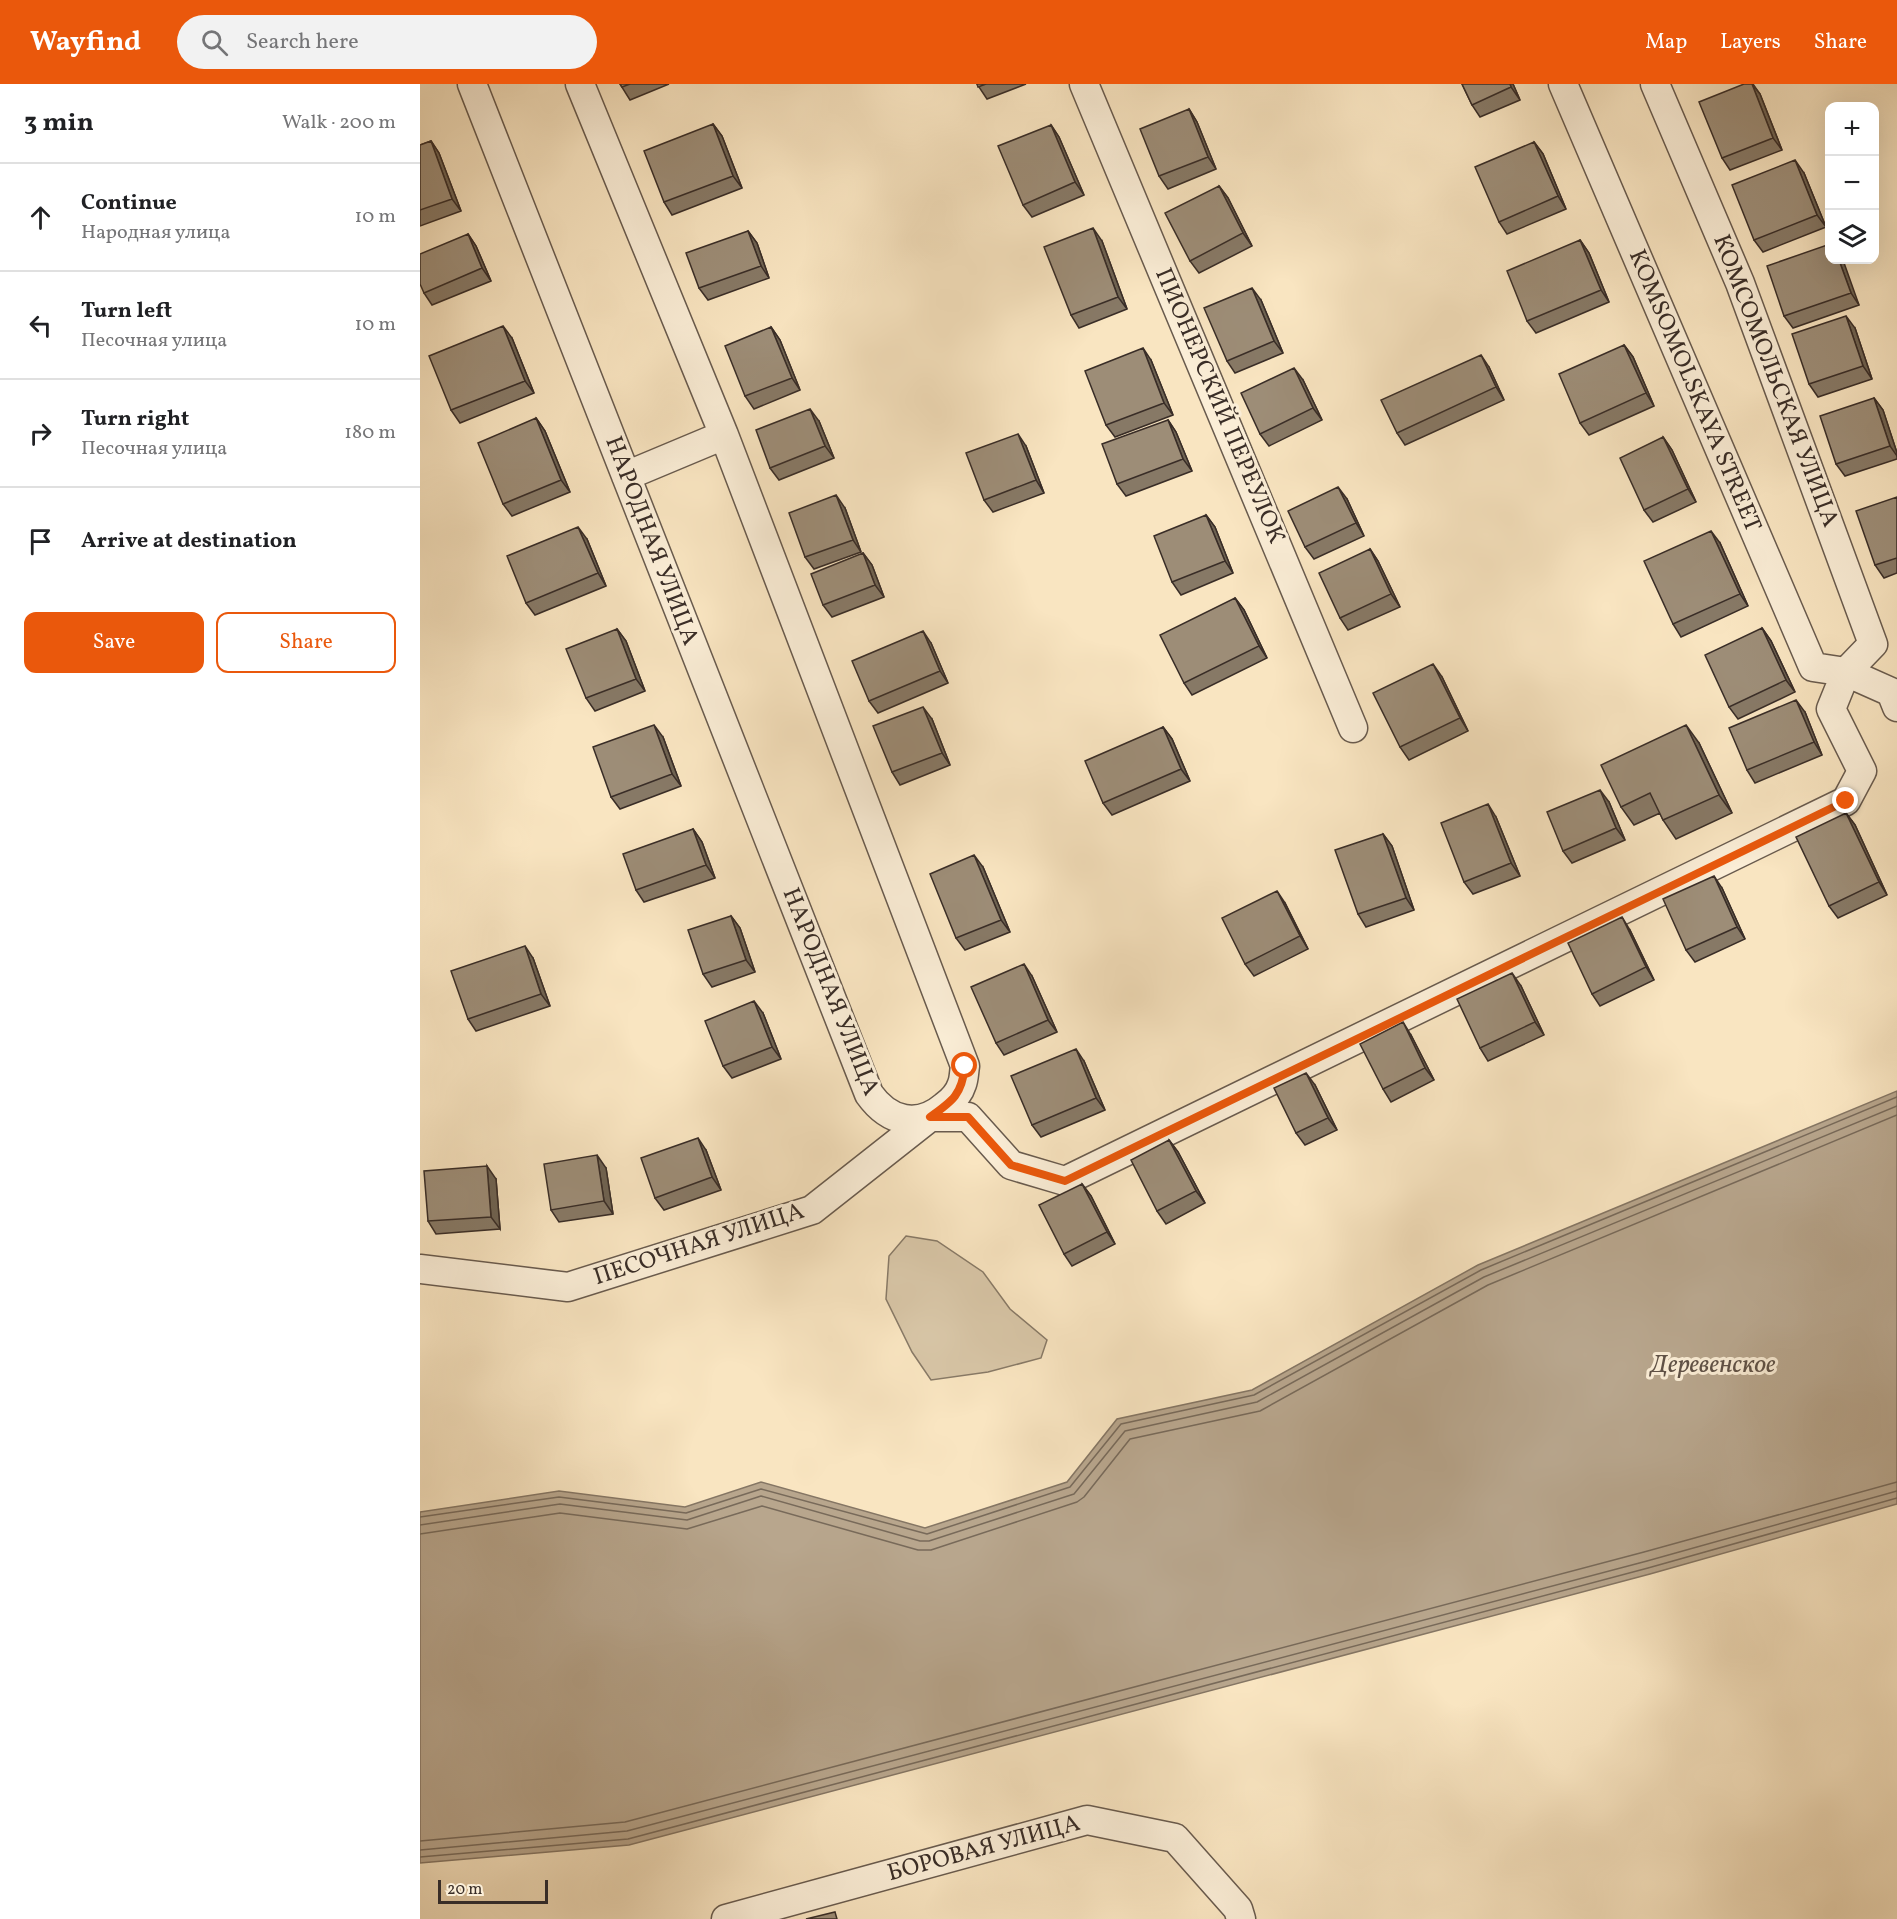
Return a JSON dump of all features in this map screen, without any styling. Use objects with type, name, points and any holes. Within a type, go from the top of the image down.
[{"type":"street","name":"НАРОДНАЯ УЛИЦА","points":[[472,84],[869,1094],[876,1105],[892,1115],[908,1121],[930,1117]]},
{"type":"street","points":[[580,84],[724,435],[965,1066],[963,1083],[956,1097],[930,1117]]},
{"type":"street","name":"ПИОНЕРСКИЙ ПЕРЕУЛОК","points":[[1084,84],[1353,728]]},
{"type":"street","name":"KOMSOMOLSKAYA STREET","points":[[1563,84],[1813,667],[1846,672]]},
{"type":"street","name":"КОМСОМОЛЬСКАЯ УЛИЦА","points":[[1655,84],[1740,283],[1873,644],[1846,672]]},
{"type":"street","points":[[626,476],[724,435]]},
{"type":"street","points":[[930,1117],[968,1117],[1011,1165],[1065,1181],[1846,801],[1862,771],[1831,709],[1846,672],[1890,692],[1897,707]]},
{"type":"street","name":"ПЕСОЧНАЯ УЛИЦА","points":[[420,1269],[568,1287],[812,1210],[930,1117]]},
{"type":"street","name":"БОРОВАЯ УЛИЦА","points":[[726,1919],[1087,1820],[1175,1838],[1239,1909],[1241,1919]]},
{"type":"shaded area","points":[[906,1236],[937,1241],[983,1272],[1010,1309],[1047,1340],[1041,1358],[988,1372],[931,1380],[912,1352],[886,1299],[889,1256]]},
{"type":"water","name":"Деревенское","points":[[1897,1091],[1897,1504],[1650,1574],[629,1845],[420,1863],[420,1512],[559,1491],[685,1507],[761,1482],[925,1528],[1067,1482],[1117,1419],[1252,1390],[1478,1265]]},
{"type":"building","points":[[1462,84],[1510,84],[1511,87],[1472,105]]},
{"type":"building","points":[[1744,84],[1752,84],[1773,138],[1722,158],[1699,102]]},
{"type":"building","points":[[1189,109],[1208,157],[1159,176],[1140,129]]},
{"type":"building","points":[[713,124],[733,176],[664,202],[644,151]]},
{"type":"building","points":[[1051,125],[1075,182],[1023,205],[998,146]]},
{"type":"building","points":[[431,141],[452,199],[420,210],[420,145]]},
{"type":"building","points":[[1534,142],[1558,196],[1499,222],[1475,167]]},
{"type":"building","points":[[1795,160],[1817,215],[1754,240],[1732,185]]},
{"type":"building","points":[[1219,186],[1243,233],[1190,261],[1165,213]]},
{"type":"building","points":[[1093,228],[1118,297],[1071,315],[1044,247]]},
{"type":"building","points":[[748,231],[761,266],[699,288],[686,253]]},
{"type":"building","points":[[468,234],[482,268],[424,293],[420,284],[420,254]]},
{"type":"building","points":[[1580,240],[1601,290],[1527,321],[1507,271]]},
{"type":"building","points":[[1825,246],[1825,264],[1840,264],[1851,293],[1784,316],[1767,266]]},
{"type":"building","points":[[1252,288],[1274,341],[1227,361],[1204,308]]},
{"type":"building","points":[[1846,316],[1863,366],[1809,384],[1792,334]]},
{"type":"building","points":[[503,326],[525,381],[451,410],[429,356]]},
{"type":"building","points":[[771,327],[792,378],[745,396],[725,346]]},
{"type":"building","points":[[1624,345],[1646,393],[1580,423],[1559,374]]},
{"type":"building","points":[[1143,348],[1164,403],[1106,425],[1085,371]]},
{"type":"building","points":[[1481,355],[1496,387],[1397,433],[1381,400]]},
{"type":"building","points":[[1294,368],[1313,408],[1260,434],[1241,393]]},
{"type":"building","points":[[1874,398],[1890,446],[1836,464],[1820,416]]},
{"type":"building","points":[[810,409],[825,446],[770,468],[756,430]]},
{"type":"building","points":[[536,418],[561,480],[503,504],[478,443]]},
{"type":"building","points":[[1168,420],[1183,459],[1117,484],[1102,444]]},
{"type":"building","points":[[1018,434],[1036,480],[984,500],[966,453]]},
{"type":"building","points":[[1663,437],[1688,489],[1644,510],[1620,458]]},
{"type":"building","points":[[1338,487],[1356,523],[1305,547],[1288,511]]},
{"type":"building","points":[[836,495],[853,540],[805,557],[789,513]]},
{"type":"building","points":[[1897,497],[1897,558],[1875,565],[1856,511]]},
{"type":"building","points":[[1206,515],[1225,561],[1172,582],[1154,536]]},
{"type":"building","points":[[578,527],[598,573],[526,603],[507,556]]},
{"type":"building","points":[[1711,531],[1740,594],[1673,624],[1644,561]]},
{"type":"building","points":[[1370,549],[1391,594],[1340,618],[1319,573]]},
{"type":"building","points":[[863,553],[875,585],[823,605],[811,574]]},
{"type":"building","points":[[1235,598],[1259,646],[1184,683],[1160,635]]},
{"type":"building","points":[[1762,628],[1786,680],[1729,707],[1705,655]]},
{"type":"building","points":[[617,629],[636,679],[586,698],[566,649]]},
{"type":"building","points":[[923,631],[940,671],[869,701],[852,661]]},
{"type":"building","points":[[1433,664],[1460,718],[1400,747],[1373,693]]},
{"type":"building","points":[[1796,700],[1814,742],[1747,770],[1729,728]]},
{"type":"building","points":[[923,707],[942,753],[892,772],[873,726]]},
{"type":"building","points":[[654,725],[672,774],[611,797],[593,747]]},
{"type":"building","points":[[1686,725],[1719,795],[1663,820],[1650,793],[1621,807],[1601,765]]},
{"type":"building","points":[[1163,727],[1181,769],[1103,803],[1085,761]]},
{"type":"building","points":[[1600,790],[1616,828],[1563,851],[1547,812]]},
{"type":"building","points":[[1488,804],[1511,863],[1464,882],[1441,823]]},
{"type":"building","points":[[1846,813],[1879,882],[1829,906],[1796,837]]},
{"type":"building","points":[[693,829],[706,865],[636,890],[623,854]]},
{"type":"building","points":[[1383,834],[1406,898],[1358,914],[1335,850]]},
{"type":"building","points":[[974,855],[1001,920],[956,938],[930,874]]},
{"type":"building","points":[[1714,876],[1737,927],[1686,950],[1663,899]]},
{"type":"building","points":[[1277,891],[1300,936],[1245,964],[1222,918]]},
{"type":"building","points":[[731,916],[746,960],[703,974],[688,930]]},
{"type":"building","points":[[1622,917],[1646,967],[1592,994],[1568,943]]},
{"type":"building","points":[[525,946],[541,994],[468,1019],[451,971]]},
{"type":"building","points":[[1024,964],[1048,1020],[996,1043],[971,987]]},
{"type":"building","points":[[1512,973],[1535,1022],[1480,1048],[1457,999]]},
{"type":"building","points":[[754,1001],[772,1047],[723,1066],[705,1021]]},
{"type":"building","points":[[1403,1022],[1425,1068],[1383,1089],[1360,1044]]},
{"type":"building","points":[[1076,1049],[1096,1098],[1032,1125],[1011,1076]]},
{"type":"building","points":[[1306,1073],[1328,1118],[1296,1133],[1274,1088]]},
{"type":"building","points":[[698,1138],[712,1177],[655,1198],[641,1158]]},
{"type":"building","points":[[1169,1140],[1196,1191],[1157,1211],[1131,1160]]},
{"type":"building","points":[[597,1155],[604,1201],[551,1210],[544,1164]]},
{"type":"building","points":[[487,1166],[491,1217],[428,1221],[424,1171]]},
{"type":"building","points":[[1082,1184],[1107,1232],[1064,1254],[1039,1205]]},
{"type":"building","points":[[835,1912],[837,1919],[806,1919]]},
{"type":"route","points":[[965,1066],[963,1083],[956,1097],[930,1117],[968,1117],[1011,1165],[1065,1181],[1846,801]]}]
